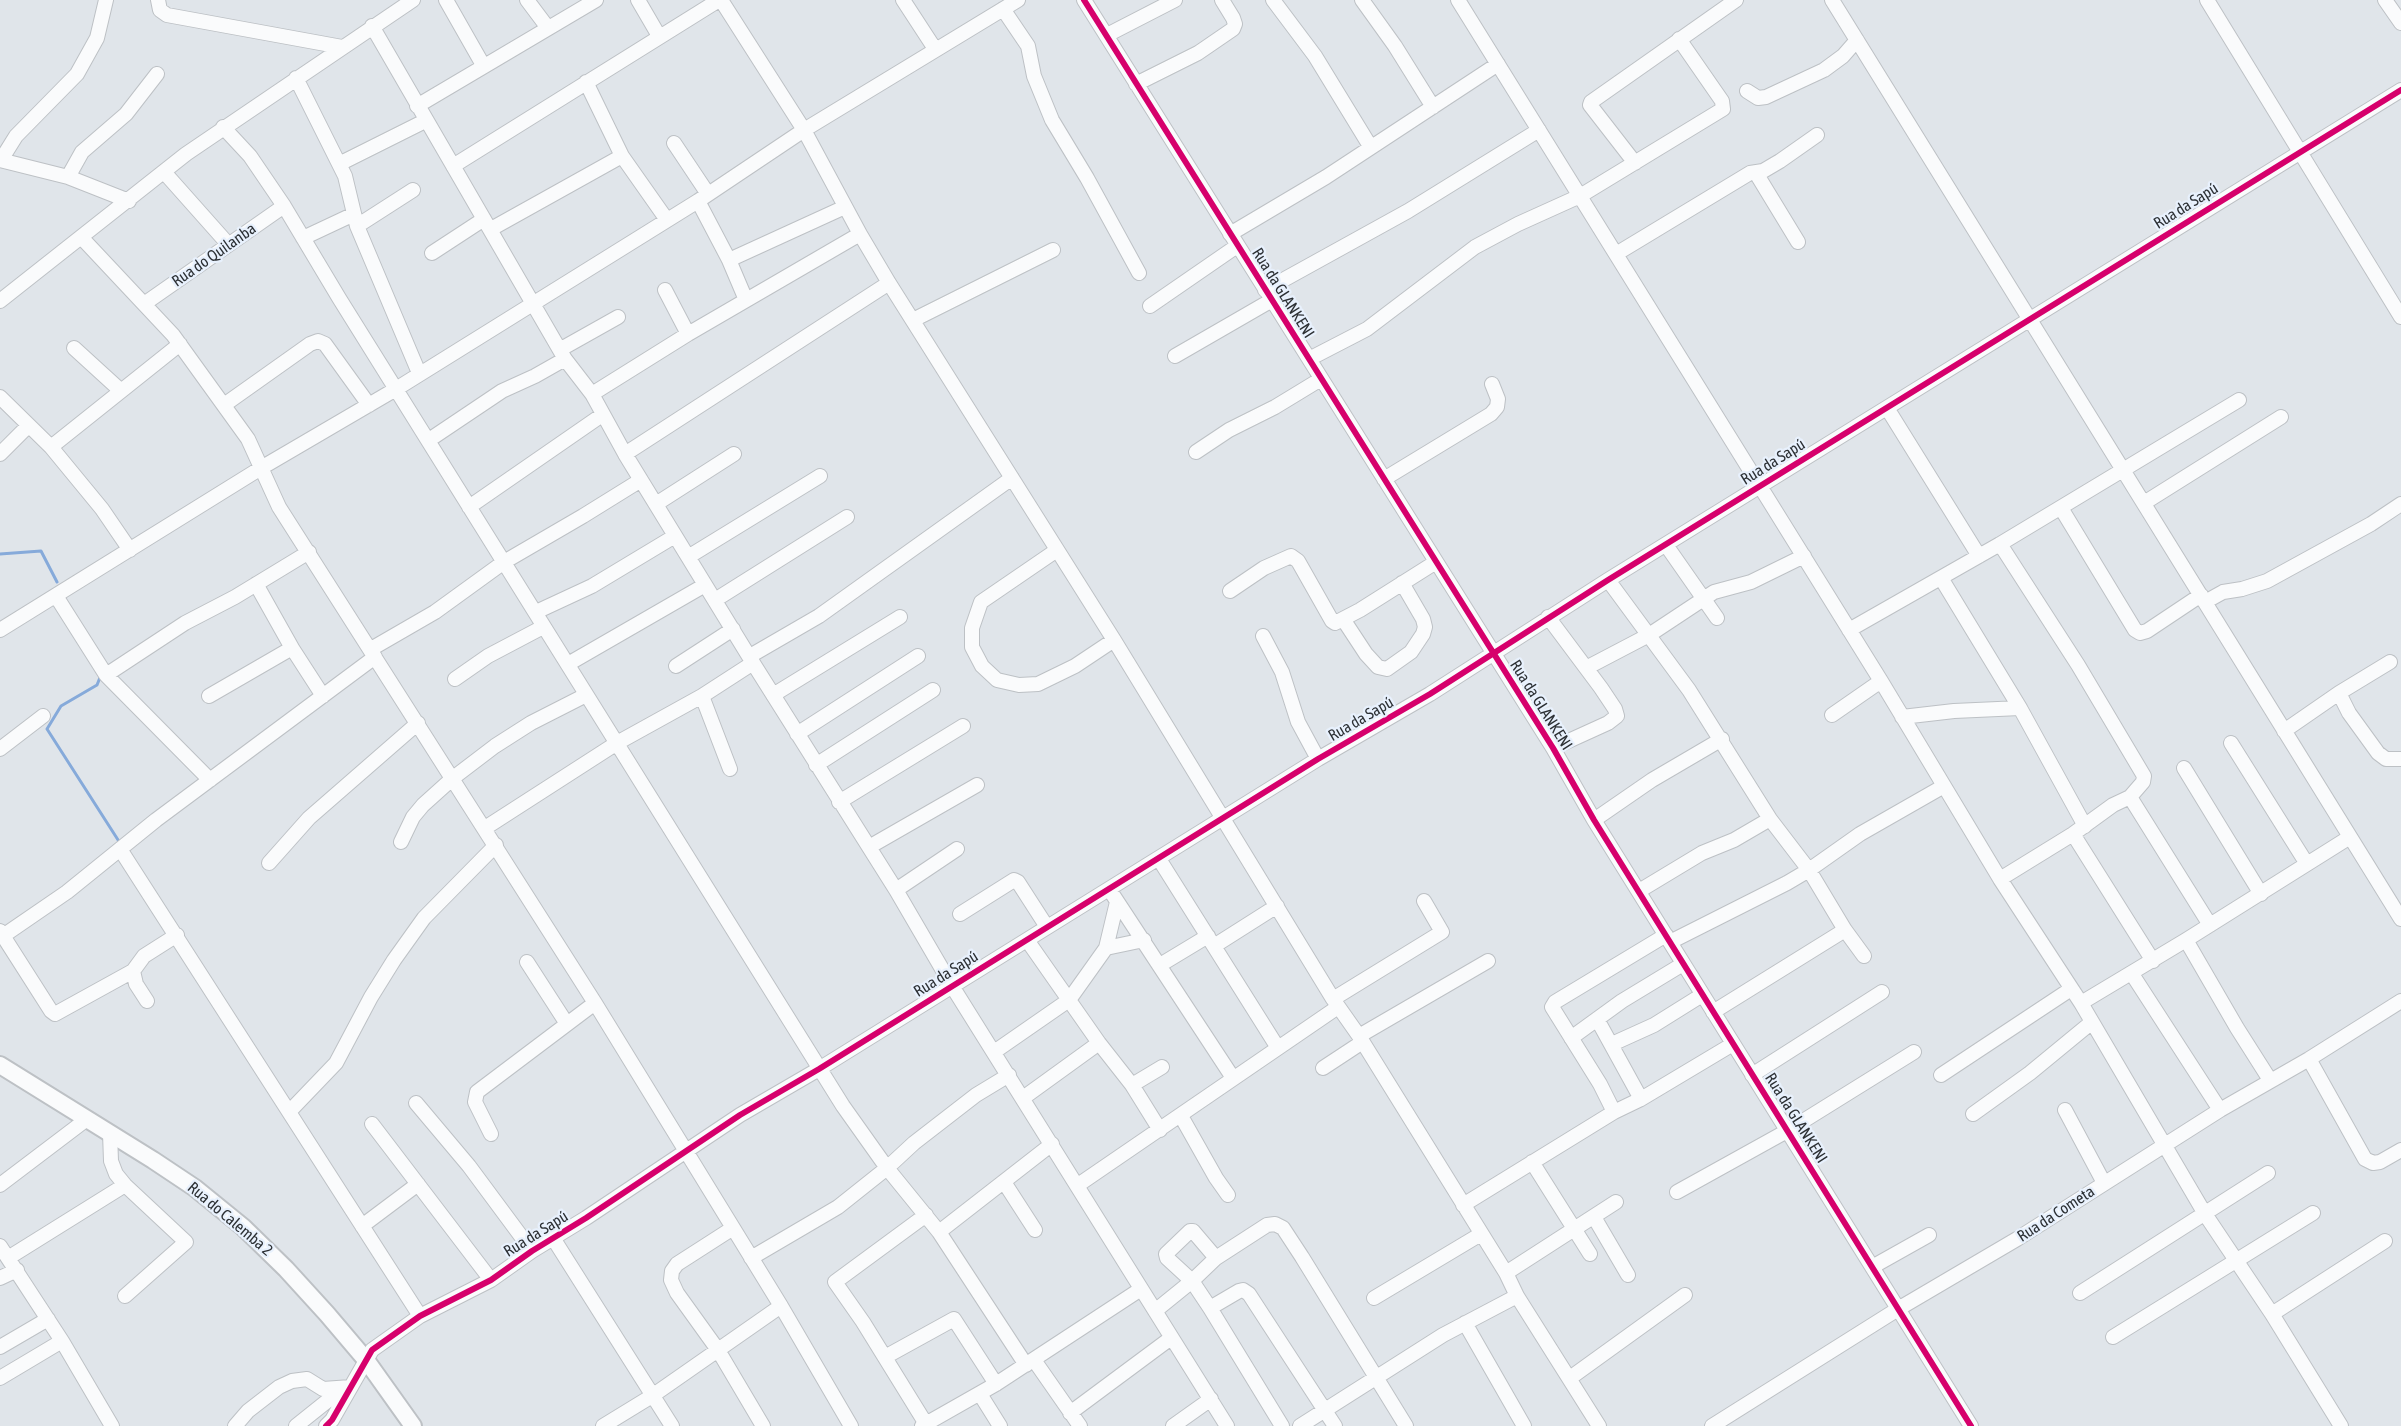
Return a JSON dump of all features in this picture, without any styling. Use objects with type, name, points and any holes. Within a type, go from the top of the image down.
[{"type":"main road","name":"Rua do Calemba 2","points":[[0,1065],[195,1188],[243,1227],[286,1269],[366,1360],[413,1426]]},
{"type":"street","points":[[106,0],[97,38],[77,74],[16,136],[0,160],[68,177],[129,201]]},
{"type":"street","points":[[158,0],[158,7],[167,15],[342,47]]},
{"type":"street","points":[[0,301],[224,127],[412,0]]},
{"type":"street","points":[[446,0],[483,65]]},
{"type":"street","points":[[527,0],[548,28]]},
{"type":"street","points":[[417,106],[596,0]]},
{"type":"street","points":[[638,0],[659,36]]},
{"type":"street","points":[[453,166],[659,36],[721,0],[804,130],[889,283],[1114,640],[1335,1003],[1506,1273],[1517,1296],[1599,1426]]},
{"type":"street","points":[[903,0],[935,50]]},
{"type":"street","points":[[0,630],[261,468],[396,389],[532,302],[667,220],[804,130],[1018,0]]},
{"type":"street","name":"Rua da GLANKENI","points":[[1084,0],[1553,748],[1594,820],[1971,1426]]},
{"type":"street","points":[[1107,35],[1175,0]]},
{"type":"street","points":[[1136,84],[1198,53],[1233,29],[1235,24],[1233,18],[1222,0]]},
{"type":"street","points":[[1273,0],[1315,56],[1370,146]]},
{"type":"street","points":[[1362,0],[1395,46],[1433,107]]},
{"type":"street","points":[[1458,0],[1804,556],[2000,879],[2081,1003],[2205,1214],[2237,1259],[2341,1426]]},
{"type":"street","points":[[1635,163],[1591,103],[1736,0]]},
{"type":"street","points":[[1832,0],[2401,919]]},
{"type":"street","points":[[2207,0],[2401,316]]},
{"type":"street","points":[[2385,0],[2401,23]]},
{"type":"street","points":[[1003,9],[1028,46],[1034,76],[1052,120],[1139,273]]},
{"type":"street","points":[[372,27],[563,354],[592,394],[625,454],[751,660],[869,846],[952,986],[1227,1426]]},
{"type":"street","points":[[1309,359],[1367,329],[1475,247],[1518,224],[1580,196],[1723,109],[1722,101],[1679,39]]},
{"type":"street","points":[[1747,91],[1758,98],[1766,97],[1824,70],[1843,56],[1857,40]]},
{"type":"street","points":[[1230,234],[1277,208],[1498,64]]},
{"type":"street","points":[[68,177],[82,152],[126,114],[158,74]]},
{"type":"street","points":[[296,78],[345,176],[355,220],[419,373]]},
{"type":"street","points":[[585,82],[622,156],[667,220]]},
{"type":"street","name":"Rua da Sapú","points":[[326,1426],[332,1420],[331,1398],[351,1387],[372,1350],[420,1316],[491,1280],[740,1115],[819,1069],[1318,759],[1430,694],[1548,617],[2401,90]]},
{"type":"street","points":[[339,164],[425,121]]},
{"type":"street","points":[[224,127],[250,156],[284,206],[536,612],[543,627],[843,1106],[887,1168],[939,1232],[1030,1362],[1080,1426]]},
{"type":"street","points":[[1175,356],[1268,295],[1539,130]]},
{"type":"street","points":[[1616,254],[1750,173],[1756,173],[1780,161],[1817,135]]},
{"type":"street","points":[[674,142],[703,197],[746,300]]},
{"type":"street","points":[[432,253],[622,156]]},
{"type":"street","points":[[164,172],[228,244]]},
{"type":"street","points":[[1756,173],[1798,242]]},
{"type":"street","points":[[303,238],[355,220],[413,190]]},
{"type":"street","name":"Rua do Quilanba","points":[[144,304],[284,206]]},
{"type":"street","points":[[729,260],[845,207]]},
{"type":"street","points":[[592,394],[688,334],[860,234]]},
{"type":"street","points":[[81,237],[180,344],[248,439],[279,507],[595,1003],[781,1306],[851,1426]]},
{"type":"street","points":[[1150,306],[1237,246]]},
{"type":"street","points":[[913,320],[1053,250]]},
{"type":"street","points":[[625,454],[889,283]]},
{"type":"street","points":[[665,290],[688,334]]},
{"type":"street","points":[[429,440],[502,391],[535,376],[618,317]]},
{"type":"street","points":[[224,405],[310,344],[318,341],[325,344],[369,405]]},
{"type":"street","points":[[51,447],[180,344]]},
{"type":"street","points":[[74,348],[120,390]]},
{"type":"street","points":[[1196,452],[1229,430],[1275,407],[1321,379]]},
{"type":"street","points":[[1384,479],[1491,414],[1497,407],[1498,399],[1492,384]]},
{"type":"street","points":[[0,397],[51,447],[90,494],[130,550]]},
{"type":"street","points":[[1849,630],[2000,544],[2239,400]]},
{"type":"street","points":[[1887,408],[1979,556]]},
{"type":"street","points":[[469,507],[602,415]]},
{"type":"street","points":[[2144,503],[2281,417]]},
{"type":"street","points":[[0,454],[28,426]]},
{"type":"street","points":[[656,504],[734,454]]},
{"type":"street","points":[[688,557],[820,476]]},
{"type":"street","points":[[485,828],[616,743],[702,696],[751,660],[819,616],[1012,478]]},
{"type":"street","points":[[177,935],[144,956],[133,971],[55,1014],[2,934],[74,887],[120,849],[323,696],[373,653],[504,562],[641,480]]},
{"type":"street","points":[[2061,508],[2135,630],[2140,633],[2203,599],[2267,581],[2371,524],[2401,504]]},
{"type":"street","points":[[715,600],[847,517]]},
{"type":"street","points":[[536,612],[592,586],[675,536]]},
{"type":"street","points":[[2000,544],[2140,765],[2144,776],[2143,782],[2130,797],[2000,879]]},
{"type":"street","points":[[1666,545],[1717,618]]},
{"type":"street","points":[[1057,550],[981,602],[972,628],[972,647],[982,666],[997,680],[1019,686],[1038,684],[1075,666],[1114,640]]},
{"type":"street","points":[[106,675],[185,623],[309,552]]},
{"type":"street","points":[[1230,591],[1264,568],[1291,556],[1298,561],[1335,623],[1436,562]]},
{"type":"street","points":[[1586,668],[1648,635],[1703,599],[1721,590],[1750,582],[1804,556]]},
{"type":"street","points":[[1941,578],[2020,708],[2079,830],[2153,961]]},
{"type":"street","points":[[1608,580],[1722,739],[1770,819],[1809,870],[1845,930],[1864,956]]},
{"type":"street","points":[[1343,619],[1366,654],[1378,667],[1387,669],[1411,652],[1425,627],[1423,618],[1402,583]]},
{"type":"street","points":[[256,584],[292,648],[323,696]]},
{"type":"street","points":[[568,664],[705,585]]},
{"type":"street","points":[[56,596],[106,675],[210,780]]},
{"type":"street","points":[[1548,617],[1615,709],[1616,719],[1553,748]]},
{"type":"street","points":[[773,695],[900,618]]},
{"type":"street","points":[[455,679],[488,656],[543,627]]},
{"type":"street","points":[[676,666],[733,629]]},
{"type":"street","points":[[1263,636],[1282,672],[1298,722],[1318,759]]},
{"type":"street","points":[[209,696],[292,648]]},
{"type":"street","points":[[797,734],[918,656]]},
{"type":"street","points":[[2284,731],[2339,693],[2390,662]]},
{"type":"street","points":[[1832,715],[1881,681]]},
{"type":"street","points":[[816,765],[933,690]]},
{"type":"street","points":[[2339,693],[2349,713],[2378,753],[2386,759],[2401,759]]},
{"type":"street","points":[[401,842],[413,817],[453,778],[495,746],[531,723],[586,695]]},
{"type":"street","points":[[702,696],[730,769]]},
{"type":"street","points":[[1902,717],[1954,711],[2020,708]]},
{"type":"street","points":[[0,749],[43,716]]},
{"type":"street","points":[[269,863],[309,818],[418,723]]},
{"type":"street","points":[[839,802],[963,726]]},
{"type":"street","points":[[1594,820],[1652,780],[1722,739]]},
{"type":"street","points":[[2231,743],[2307,864]]},
{"type":"street","points":[[2184,768],[2261,894]]},
{"type":"street","points":[[869,846],[977,785]]},
{"type":"street","points":[[1614,1112],[1600,1084],[1552,1007],[1553,1004],[1668,938],[1809,870],[1860,834],[1944,786]]},
{"type":"street","points":[[2130,797],[2210,925]]},
{"type":"street","points":[[1639,891],[1702,853],[1734,840],[1770,819]]},
{"type":"street","points":[[2081,1003],[2132,974],[2350,837]]},
{"type":"street","points":[[289,1112],[336,1062],[377,988],[424,918],[496,845]]},
{"type":"street","points":[[120,849],[420,1316]]},
{"type":"street","points":[[896,890],[957,849]]},
{"type":"street","points":[[1159,859],[1278,1048]]},
{"type":"street","points":[[960,914],[1014,880],[1018,882],[1047,927]]},
{"type":"street","points":[[1109,889],[1233,1078]]},
{"type":"street","points":[[1078,1185],[1278,1048],[1335,1003],[1442,932],[1424,901]]},
{"type":"street","points":[[994,1052],[1069,1000],[1106,948],[1117,902]]},
{"type":"street","points":[[1160,964],[1211,941],[1277,906]]},
{"type":"street","points":[[1713,1012],[1845,930]]},
{"type":"street","points":[[1027,940],[1099,1043],[1132,1085],[1160,1130]]},
{"type":"street","points":[[1106,948],[1144,940]]},
{"type":"street","points":[[2186,940],[2236,1028],[2270,1080]]},
{"type":"street","points":[[1323,1068],[1360,1040],[1488,961]]},
{"type":"street","points":[[527,962],[567,1024]]},
{"type":"street","points":[[1571,1038],[1622,1001],[1683,964]]},
{"type":"street","points":[[133,971],[136,984],[147,1001]]},
{"type":"street","points":[[2132,974],[2220,1110]]},
{"type":"street","points":[[1941,1075],[2071,989]]},
{"type":"street","points":[[1752,1075],[1882,992]]},
{"type":"street","points":[[1612,1044],[1654,1025],[1702,995]]},
{"type":"street","name":"Rua da Cometa","points":[[1712,1426],[1898,1309],[1946,1283],[2220,1110],[2309,1059],[2401,1001]]},
{"type":"street","points":[[491,1134],[475,1102],[477,1092],[595,1003]]},
{"type":"street","points":[[1598,1019],[1641,1099]]},
{"type":"street","points":[[1973,1114],[2030,1073],[2092,1022]]},
{"type":"street","points":[[1023,1098],[1099,1043]]},
{"type":"street","points":[[1463,1205],[1614,1112],[1641,1099],[1733,1044]]},
{"type":"street","points":[[1677,1192],[1787,1131],[1914,1052]]},
{"type":"street","points":[[2309,1059],[2365,1159],[2373,1163],[2380,1162],[2401,1150]]},
{"type":"street","points":[[1132,1085],[1162,1067]]},
{"type":"street","points":[[751,1258],[838,1207],[914,1143],[976,1095],[1008,1075]]},
{"type":"street","points":[[416,1103],[475,1173],[532,1251]]},
{"type":"street","points":[[2065,1110],[2104,1183]]},
{"type":"street","points":[[1181,1116],[1228,1195]]},
{"type":"street","points":[[0,1185],[87,1119]]},
{"type":"street","points":[[372,1124],[491,1280]]},
{"type":"street","points":[[110,1133],[111,1161],[116,1174],[124,1185],[186,1242],[125,1296]]},
{"type":"street","points":[[939,1232],[1052,1144]]},
{"type":"street","points":[[1532,1162],[1590,1254]]},
{"type":"street","points":[[2080,1293],[2268,1173]]},
{"type":"street","points":[[1004,1182],[1035,1230]]},
{"type":"street","points":[[362,1226],[418,1184]]},
{"type":"street","points":[[112,1426],[62,1341],[4,1252],[124,1185]]},
{"type":"street","points":[[1506,1273],[1616,1202]]},
{"type":"street","points":[[2113,1337],[2313,1213]]},
{"type":"street","points":[[926,1215],[835,1282],[885,1357],[924,1425],[996,1384],[1141,1289]]},
{"type":"street","points":[[1594,1217],[1628,1275]]},
{"type":"street","points":[[1155,1311],[1216,1258],[1266,1225],[1275,1224],[1283,1228],[1406,1426]]},
{"type":"street","points":[[733,1228],[677,1264],[672,1271],[671,1280],[677,1293],[718,1350],[763,1426]]},
{"type":"street","points":[[1216,1258],[1193,1231],[1168,1251],[1167,1258],[1192,1281],[1282,1426]]},
{"type":"street","points":[[1374,1298],[1481,1234]]},
{"type":"street","points":[[1872,1267],[1929,1235]]},
{"type":"street","points":[[553,1238],[672,1426]]},
{"type":"street","points":[[2272,1314],[2385,1241]]},
{"type":"street","points":[[0,1278],[17,1270]]},
{"type":"street","points":[[1210,1308],[1239,1291],[1244,1290],[1249,1294],[1335,1426]]},
{"type":"street","points":[[1570,1378],[1685,1295]]},
{"type":"street","points":[[1300,1426],[1465,1323],[1517,1296]]},
{"type":"street","points":[[603,1426],[652,1396],[781,1306]]},
{"type":"street","points":[[0,1347],[48,1319]]},
{"type":"street","points":[[885,1357],[954,1319],[996,1384]]},
{"type":"street","points":[[1465,1323],[1524,1426]]},
{"type":"street","points":[[1070,1413],[1171,1338]]},
{"type":"street","points":[[0,1378],[62,1341]]},
{"type":"street","points":[[235,1426],[248,1410],[279,1387],[292,1381],[307,1379],[331,1398],[340,1421],[338,1426]]},
{"type":"street","points":[[296,1426],[331,1398],[351,1387]]},
{"type":"street","points":[[980,1394],[1000,1426]]},
{"type":"street","points":[[1173,1426],[1211,1399]]},
{"type":"waterway","points":[[0,554],[41,551],[57,582]]},
{"type":"waterway","points":[[101,675],[97,685],[61,706],[47,729],[120,843]]},
{"type":"cycle path","points":[[1084,0],[1553,748],[1594,820],[1971,1426]]},
{"type":"cycle path","points":[[326,1426],[332,1420],[372,1350],[420,1316],[491,1280],[740,1115],[819,1069],[1318,759],[1430,694],[1608,580],[2401,90]]}]
